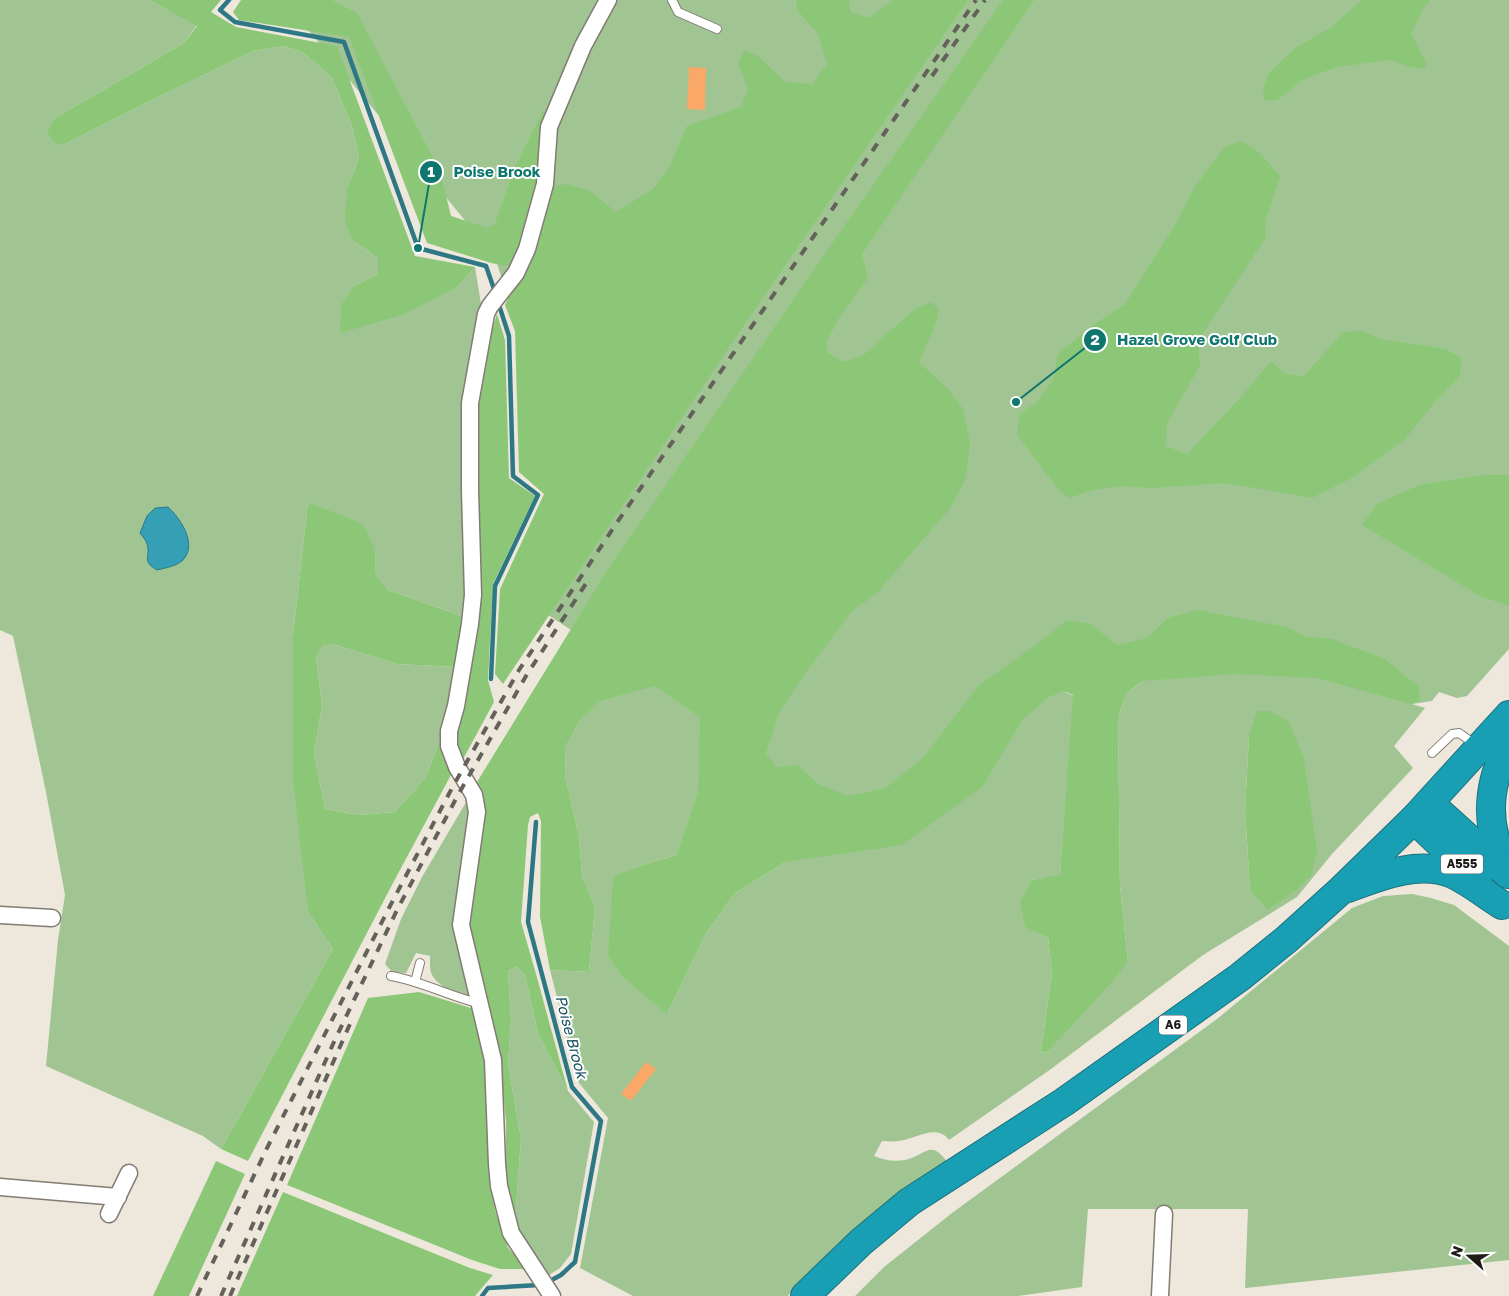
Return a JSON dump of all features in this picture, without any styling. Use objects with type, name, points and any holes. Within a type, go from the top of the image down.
[{"type":"highway","name":"A6","points":[[805,1296],[861,1242],[909,1202],[1064,1102],[1240,977],[1280,944],[1339,892],[1422,811],[1509,715]]},
{"type":"highway","points":[[1509,746],[1501,758],[1492,789],[1491,817],[1498,847],[1509,863]]},
{"type":"highway","name":"A555","points":[[1422,811],[1509,875]]},
{"type":"highway","name":"A555","points":[[1422,811],[1473,874],[1506,908]]},
{"type":"highway","points":[[1339,892],[1386,874],[1419,869],[1435,870],[1453,874],[1506,908]]},
{"type":"street","points":[[551,1295],[511,1233],[499,1186],[496,1164],[493,1060],[461,925],[478,812],[474,795],[457,767],[449,746],[449,731],[456,706],[473,595],[470,402],[486,314],[520,265],[545,184],[549,127],[583,46],[608,0]]},
{"type":"street","points":[[0,915],[52,918]]},
{"type":"street","points":[[110,1214],[129,1173]]},
{"type":"street","points":[[0,1187],[118,1197]]},
{"type":"street","points":[[1160,1296],[1164,1214]]},
{"type":"lane","points":[[672,0],[678,12],[717,29]]},
{"type":"lane","points":[[1432,753],[1452,734],[1459,733],[1480,748]]},
{"type":"lane","points":[[415,982],[420,963]]},
{"type":"lane","points":[[392,976],[415,982],[460,999],[478,1003]]},
{"type":"green space","points":[[0,0],[150,0],[197,25],[184,43],[55,118],[63,145],[253,51],[284,46],[304,53],[332,78],[352,126],[359,158],[347,188],[352,240],[378,258],[378,274],[354,286],[457,287],[475,267],[481,304],[471,365],[466,375],[461,403],[465,411],[465,617],[388,590],[376,577],[375,549],[334,513],[308,502],[293,636],[308,912],[333,949],[221,1149],[203,1136],[46,1066],[58,940],[65,895],[46,792],[13,636],[0,630]]},
{"type":"green space","points":[[150,0],[221,0],[211,12],[236,27],[337,46],[415,256],[475,267],[457,287],[402,315],[340,333],[341,305],[354,286],[378,274],[378,258],[352,240],[345,219],[347,188],[359,158],[352,126],[332,78],[304,53],[284,46],[253,51],[63,145],[53,142],[47,131],[55,118],[184,43],[197,26]]},
{"type":"green space","points":[[241,0],[332,0],[357,13],[440,171],[451,216],[488,228],[495,223],[515,167],[543,111],[548,113],[540,186],[511,267],[491,263],[427,243],[349,37],[239,20],[233,12]]},
{"type":"green space","points":[[254,0],[1509,0],[1509,649],[1467,696],[1457,698],[1439,692],[1432,701],[1412,704],[1425,708],[1394,746],[1413,768],[1332,854],[1297,897],[1203,955],[1051,1069],[949,1140],[944,1135],[932,1132],[905,1140],[882,1141],[874,1156],[882,1159],[901,1161],[932,1150],[942,1155],[948,1163],[854,1231],[788,1296],[633,1296],[580,1268],[608,1118],[579,1083],[550,970],[589,972],[595,907],[582,875],[579,836],[565,775],[566,746],[579,722],[599,700],[655,685],[510,590],[554,494],[521,339],[495,257],[310,32]],"holes":[[[1141,682],[1126,694],[1118,718],[1120,886],[1128,962],[1047,1053],[1041,1051],[1052,973],[1048,937],[1032,880],[1060,876],[1074,696],[1065,692]],[[1249,735],[1250,890],[1245,810]],[[677,855],[785,862],[734,894],[705,935],[667,1014],[613,878],[643,865]]]},
{"type":"green space","points":[[796,0],[849,0],[850,12],[869,18],[892,0],[968,0],[742,328],[503,684],[495,674],[500,589],[544,494],[519,472],[515,331],[505,305],[532,247],[550,187],[567,184],[590,191],[616,212],[653,189],[670,166],[687,126],[741,107],[748,90],[738,63],[745,50],[758,56],[785,82],[812,84],[827,64],[818,34],[797,10]]},
{"type":"green space","points":[[1003,0],[1034,0],[862,254],[868,278],[839,318],[827,341],[827,352],[843,362],[862,356],[915,309],[931,302],[939,309],[936,323],[919,362],[948,389],[963,409],[970,443],[966,478],[951,507],[877,593],[852,611],[807,671],[779,713],[766,753],[776,767],[798,765],[818,784],[848,796],[886,788],[923,758],[978,686],[1067,620],[1091,624],[1117,645],[1147,638],[1168,618],[1197,610],[1287,627],[1307,637],[1332,639],[1385,659],[1419,687],[1420,701],[1411,704],[1317,678],[1237,674],[1142,681],[1126,694],[1118,718],[1120,886],[1128,962],[1047,1053],[1041,1051],[1052,973],[1048,937],[1025,927],[1020,902],[1032,880],[1060,875],[1073,695],[1064,691],[1049,697],[1023,719],[982,787],[902,845],[785,862],[734,894],[705,935],[667,1014],[624,978],[608,956],[613,877],[643,865],[677,855],[698,792],[700,717],[655,686],[599,701],[579,722],[566,746],[565,775],[579,836],[582,875],[595,907],[589,972],[550,970],[540,917],[541,821],[538,813],[530,817],[528,825],[521,922],[568,1091],[538,1034],[525,975],[517,967],[508,971],[511,1021],[508,1064],[521,1138],[515,1221],[506,1182],[506,1121],[499,1057],[467,920],[483,813],[482,790],[477,782],[606,572],[826,252]]},
{"type":"green space","points":[[1362,0],[1430,0],[1423,9],[1411,34],[1427,64],[1424,69],[1410,67],[1389,60],[1337,67],[1302,80],[1277,100],[1264,100],[1263,89],[1269,73],[1295,48],[1330,28]]},
{"type":"green space","points":[[1242,141],[1260,153],[1280,176],[1265,222],[1266,237],[1198,341],[1200,366],[1167,423],[1166,446],[1187,454],[1242,396],[1271,361],[1285,374],[1304,376],[1343,332],[1362,331],[1380,339],[1446,349],[1461,358],[1460,376],[1434,403],[1405,439],[1352,478],[1312,498],[1225,483],[1151,488],[1121,486],[1093,490],[1069,498],[1059,490],[1017,435],[1019,415],[1037,402],[1053,379],[1058,354],[1089,328],[1125,304],[1175,225],[1195,186],[1225,147]]},
{"type":"green space","points":[[497,314],[505,340],[509,478],[535,496],[493,584],[488,680],[494,702],[462,761],[454,734],[458,715],[477,403],[484,356]]},
{"type":"green space","points":[[1483,475],[1509,475],[1509,606],[1480,596],[1362,525],[1377,504],[1419,485]]},
{"type":"green space","points":[[308,502],[363,524],[375,549],[376,576],[388,590],[465,617],[458,667],[397,664],[332,644],[323,645],[316,657],[322,705],[314,754],[325,809],[359,815],[395,812],[426,777],[442,734],[452,773],[248,1161],[221,1149],[333,949],[308,912],[293,780],[293,636]]},
{"type":"green space","points":[[323,644],[332,644],[397,664],[458,667],[442,734],[426,777],[395,812],[359,815],[325,809],[314,754],[322,705],[316,657]]},
{"type":"green space","points":[[1257,711],[1270,711],[1289,722],[1304,759],[1317,851],[1311,876],[1294,892],[1268,910],[1250,890],[1245,810],[1249,735]]},
{"type":"green space","points":[[468,799],[474,810],[461,860],[458,900],[468,995],[450,990],[435,979],[430,968],[430,956],[416,953],[406,973],[392,972],[385,964],[401,919],[422,877]]},
{"type":"green space","points":[[1412,894],[1454,905],[1509,946],[1509,1260],[1245,1288],[1248,1209],[1088,1209],[1082,1287],[1018,1296],[855,1296],[884,1267],[952,1213],[1217,1019],[1352,908],[1383,896]]},
{"type":"green space","points":[[517,967],[525,975],[538,1034],[568,1091],[594,1122],[571,1254],[560,1268],[546,1277],[515,1221],[521,1138],[508,1064],[511,1021],[508,971]]},
{"type":"green space","points":[[419,992],[471,1008],[486,1060],[495,1210],[508,1248],[528,1269],[500,1269],[472,1260],[287,1185],[368,998]]},
{"type":"green space","points":[[216,1161],[245,1174],[189,1296],[153,1296]]},
{"type":"green space","points":[[283,1192],[470,1268],[493,1275],[475,1296],[237,1296]]},
{"type":"water","points":[[168,507],[182,524],[189,547],[183,560],[157,570],[149,564],[147,544],[140,533],[147,516],[155,508]]},
{"type":"building","points":[[689,67],[706,68],[705,110],[687,109]]},
{"type":"building","points":[[646,1062],[656,1069],[631,1101],[621,1094]]},
{"type":"waterway","name":"Poise Brook","points":[[229,0],[220,10],[235,22],[344,42],[418,248],[486,266],[495,292]]},
{"type":"waterway","name":"Poise Brook","points":[[491,679],[495,586],[538,495],[513,476],[509,336],[498,302]]},
{"type":"waterway","name":"Poise Brook","points":[[536,822],[528,922],[572,1087],[601,1121],[575,1262],[561,1275],[548,1282]]},
{"type":"waterway","name":"Poise Brook","points":[[482,1296],[488,1288],[539,1285]]},
{"type":"railway","points":[[197,1296],[266,1150],[389,908],[452,788],[519,670],[616,524],[976,0]]},
{"type":"railway","points":[[932,76],[985,0]]},
{"type":"railway","points":[[221,1296],[333,1044],[397,910],[458,795],[526,676],[587,582]]},
{"type":"railway","points":[[230,1296],[350,1024]]},
{"type":"place","name":"Poise Brook","points":[[418,248]]},
{"type":"place","name":"Hazel Grove Golf Club","points":[[1016,402]]}]
